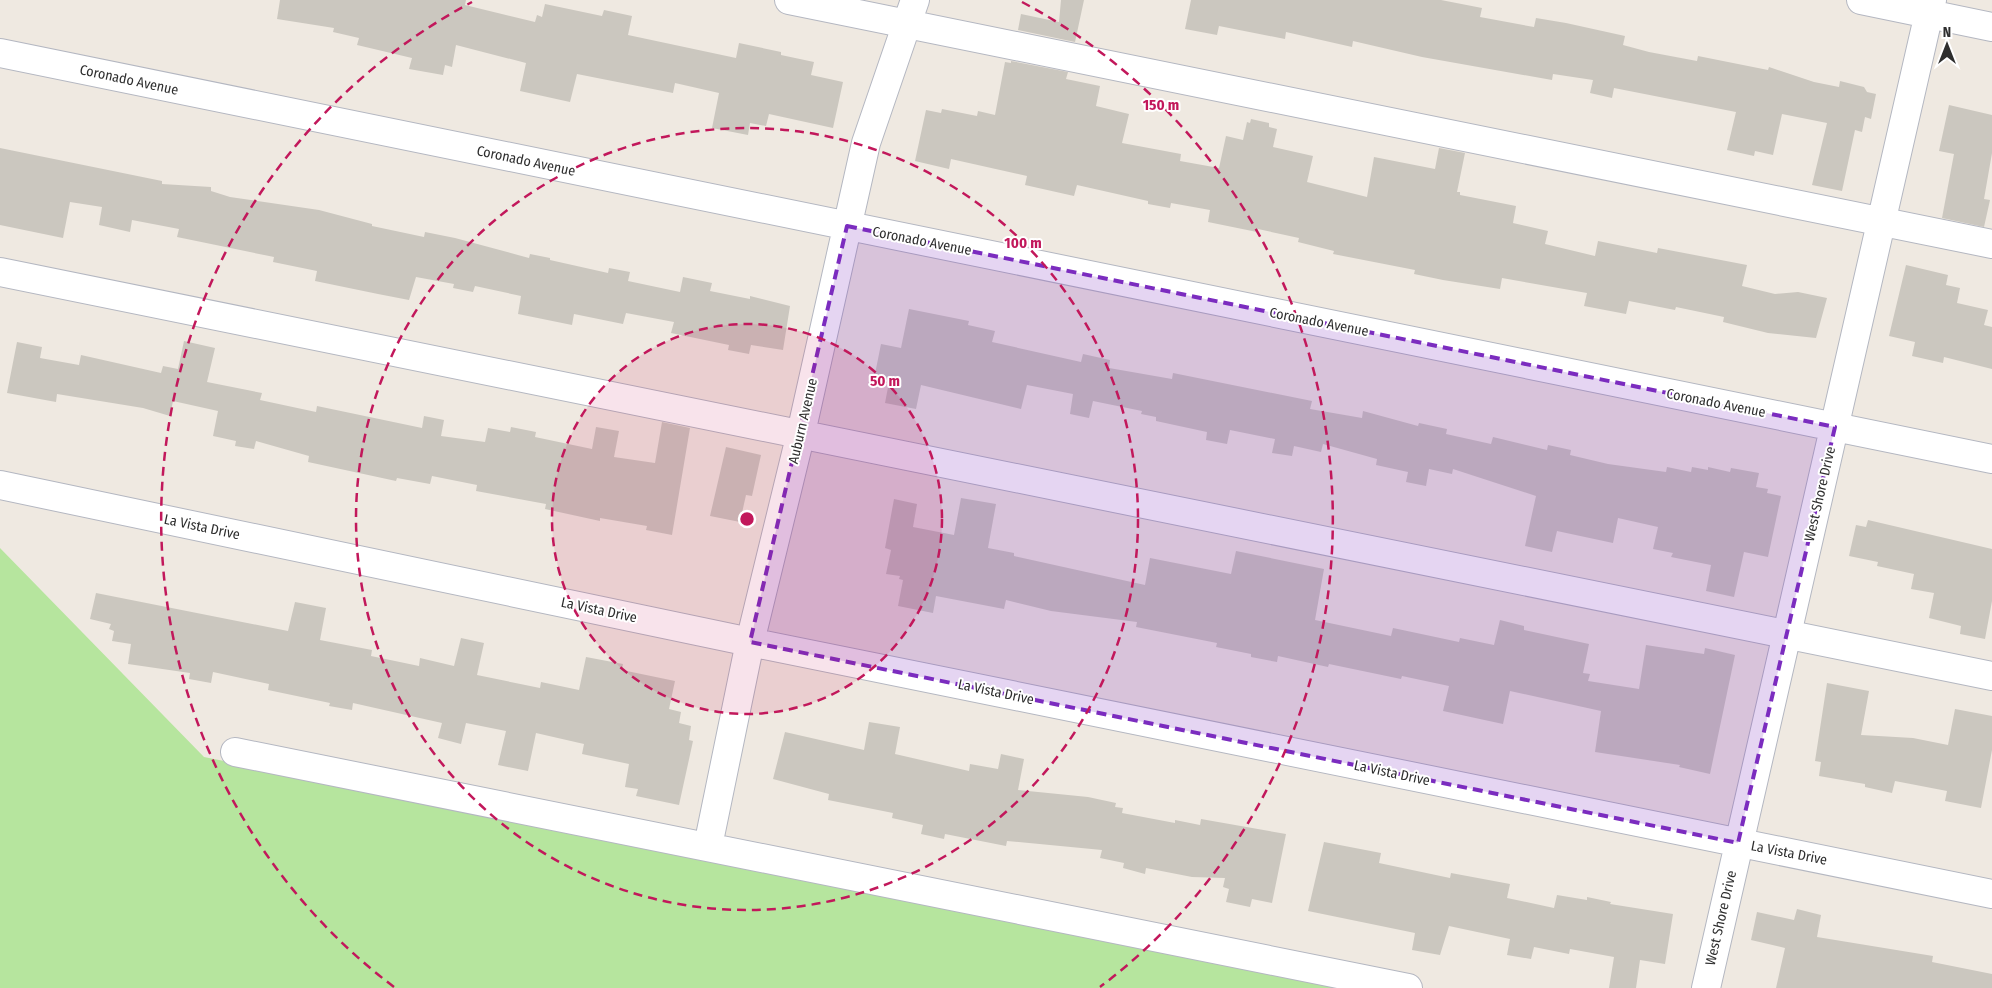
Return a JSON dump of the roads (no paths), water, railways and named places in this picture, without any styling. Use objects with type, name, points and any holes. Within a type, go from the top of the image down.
[{"type":"street","points":[[789,0],[910,12],[1881,222],[1992,244]]},
{"type":"street","points":[[1861,0],[1930,7],[1992,27]]},
{"type":"street","name":"West Shore Drive","points":[[1706,988],[1930,7]]},
{"type":"street","name":"Auburn Avenue","points":[[708,846],[750,642],[801,433],[866,143],[910,12]]},
{"type":"street","name":"Coronado Avenue","points":[[0,53],[1992,459]]},
{"type":"street","points":[[0,272],[1992,676]]},
{"type":"street","name":"La Vista Drive","points":[[0,485],[750,642],[1992,894]]},
{"type":"street","points":[[234,752],[1408,988]]}]
